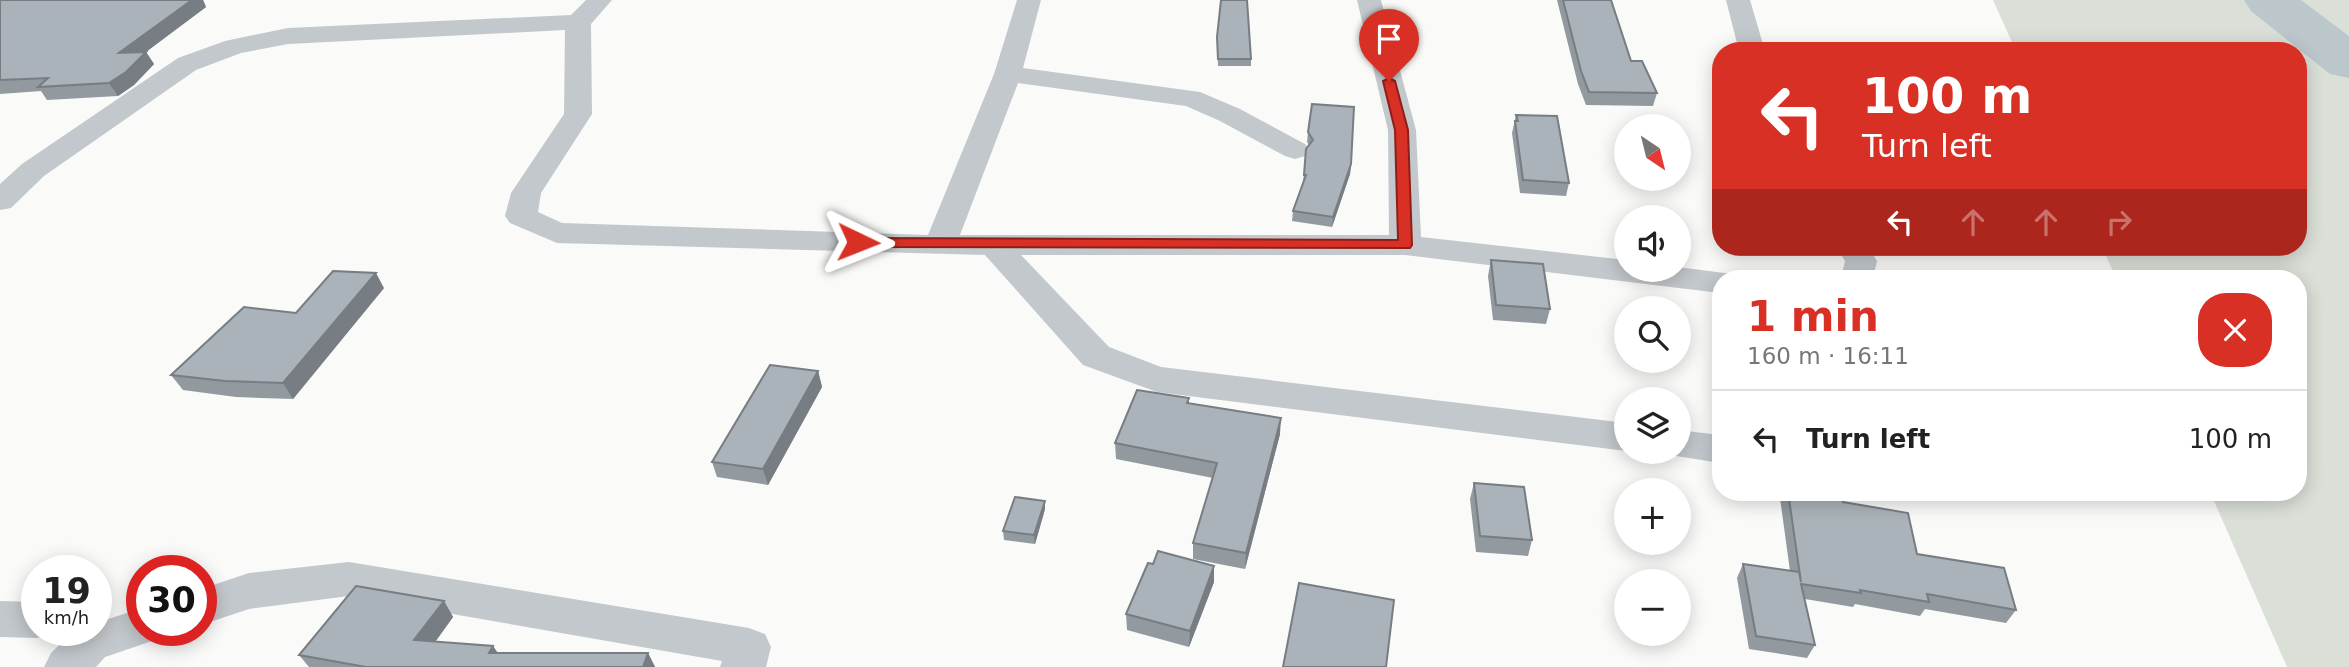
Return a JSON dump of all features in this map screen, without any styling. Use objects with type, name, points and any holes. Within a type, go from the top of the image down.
[{"type":"street","points":[[0,201],[33,170],[187,64],[234,47],[288,36],[578,22],[600,0]]},
{"type":"street","points":[[940,245],[1008,74],[1029,0]]},
{"type":"street","points":[[1369,0],[1402,130],[1405,245]]},
{"type":"street","points":[[1738,0],[1750,42]]},
{"type":"street","points":[[578,22],[578,114],[526,193],[521,216],[557,233],[940,245],[1405,245],[1712,281]]},
{"type":"street","points":[[1008,74],[1190,98],[1218,107],[1251,128],[1295,150]]},
{"type":"street","points":[[993,244],[1096,356],[1157,379],[1614,436]]},
{"type":"street","points":[[1691,446],[1712,448]]},
{"type":"street","points":[[217,602],[249,591],[349,579],[749,647],[743,667]]},
{"type":"street","points":[[0,619],[21,620]]},
{"type":"street","points":[[79,647],[126,631]]},
{"type":"shaded area","points":[[1993,0],[2349,0],[2349,667],[2287,667],[2214,501],[2307,501],[2307,270],[2112,270],[2106,256],[2307,256],[2307,42],[2012,42]]},
{"type":"building","points":[[0,0],[192,0],[119,53],[146,52],[126,72],[109,83],[38,87],[48,78],[0,80]]},
{"type":"building","points":[[1221,0],[1247,0],[1251,59],[1218,59],[1217,37]]},
{"type":"building","points":[[1563,0],[1611,0],[1631,61],[1642,61],[1657,93],[1589,92]]},
{"type":"building","points":[[1312,104],[1354,107],[1351,164],[1333,217],[1293,211],[1306,175],[1306,149],[1313,140],[1308,132]]},
{"type":"building","points":[[1516,115],[1557,116],[1569,183],[1523,180]]},
{"type":"building","points":[[1491,260],[1543,264],[1550,309],[1496,305]]},
{"type":"building","points":[[333,271],[376,273],[283,383],[225,381],[171,375],[244,307],[296,313]]},
{"type":"building","points":[[770,365],[818,371],[763,469],[712,462]]},
{"type":"building","points":[[1137,390],[1189,398],[1187,403],[1281,418],[1246,553],[1193,543],[1217,463],[1115,443]]},
{"type":"building","points":[[1474,483],[1524,487],[1532,540],[1480,536]]},
{"type":"building","points":[[1015,497],[1045,501],[1034,535],[1003,531]]},
{"type":"building","points":[[1789,501],[1843,501],[1908,513],[1917,554],[2004,568],[2016,610],[1927,594],[1929,602],[1860,590],[1861,593],[1801,584],[1815,645],[1756,636],[1743,564],[1799,572],[1801,582]]},
{"type":"building","points":[[1158,551],[1214,566],[1190,631],[1126,614],[1148,563],[1153,564]]},
{"type":"building","points":[[1299,583],[1394,600],[1386,667],[1283,667]]},
{"type":"building","points":[[356,586],[444,601],[414,640],[493,646],[489,653],[648,653],[643,667],[366,667],[299,655]]},
{"type":"waterway","points":[[2269,0],[2349,62]]},
{"type":"route","points":[[858,242],[940,245],[1405,245],[1402,130],[1389,81]]}]
